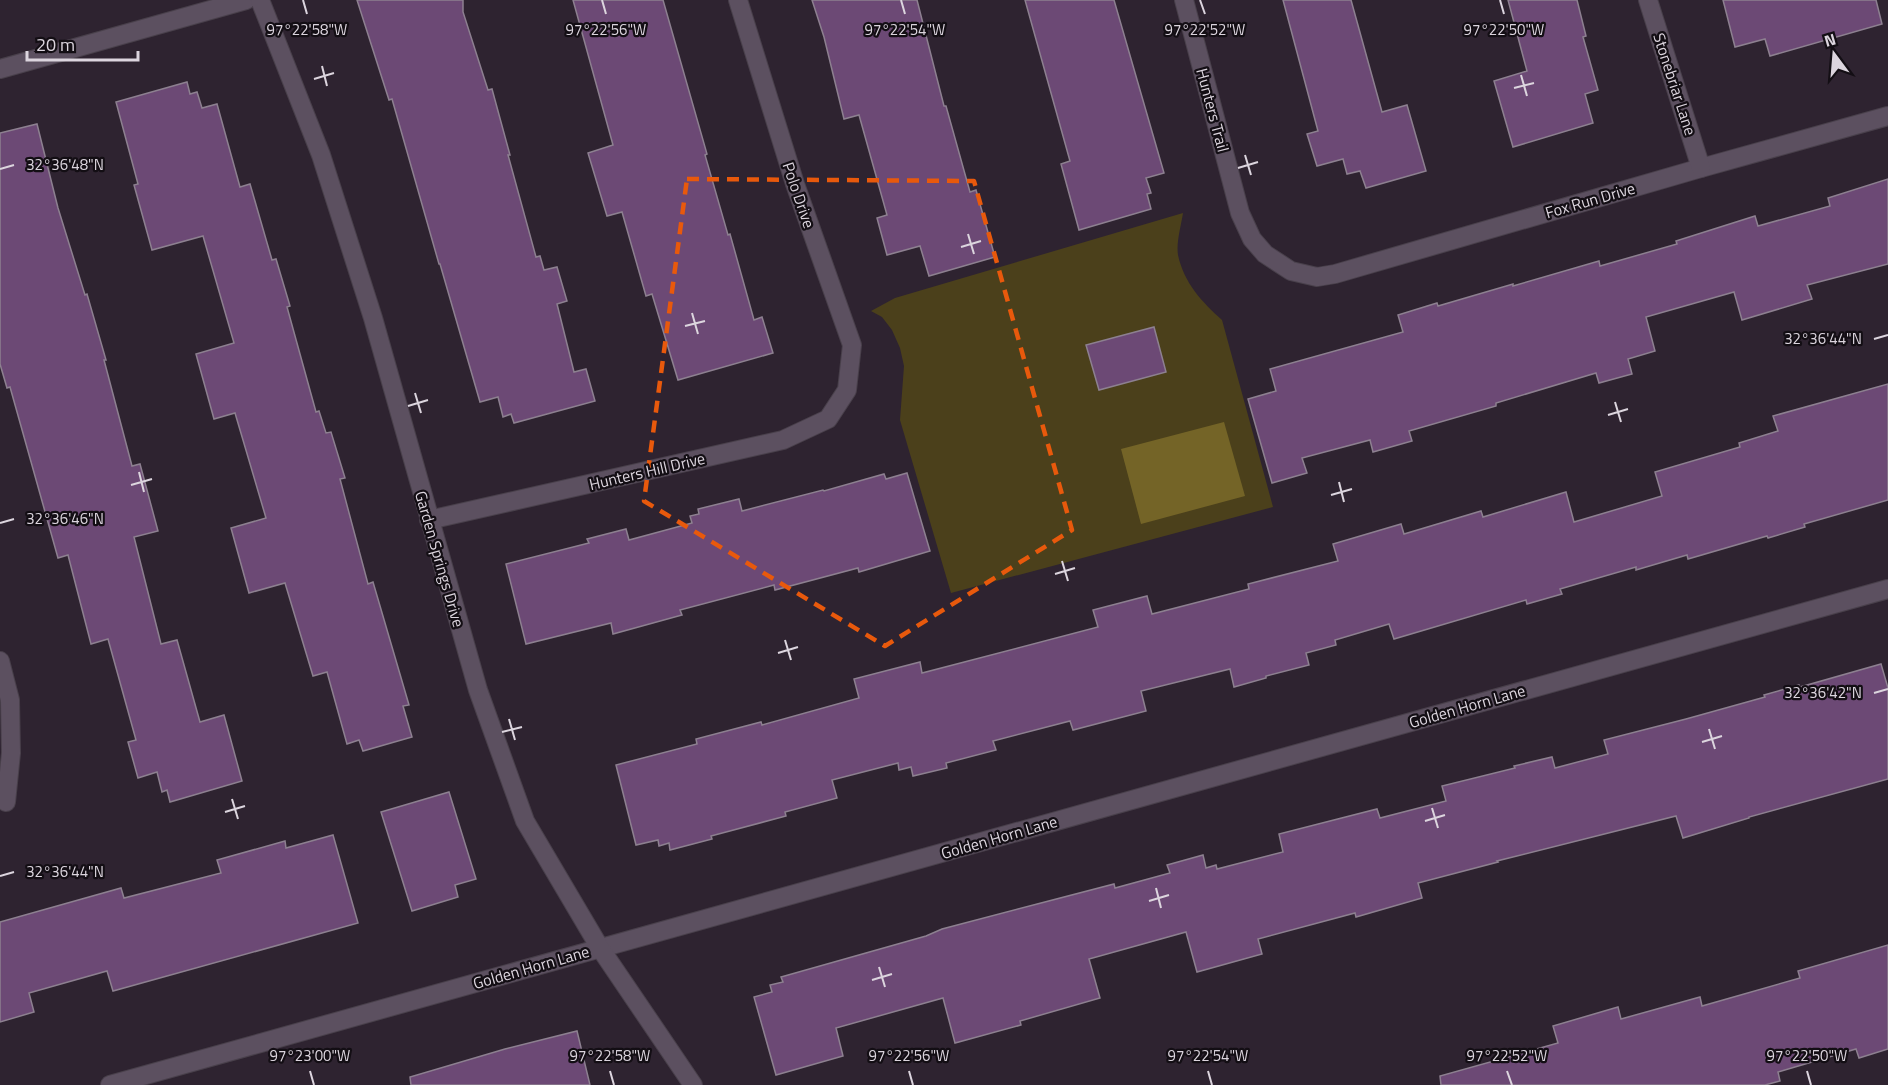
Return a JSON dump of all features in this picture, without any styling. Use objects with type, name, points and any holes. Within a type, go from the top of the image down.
[{"type":"street","points":[[0,69],[246,0]]},
{"type":"street","name":"Garden Springs Drive","points":[[260,0],[328,175],[373,318],[478,690],[525,821],[600,948],[693,1085]]},
{"type":"street","name":"Polo Drive","points":[[738,0],[795,184],[852,345],[847,390]]},
{"type":"street","name":"Hunters Trail","points":[[1184,0],[1239,213],[1252,238],[1265,254],[1291,271]]},
{"type":"street","name":"Stonebriar Lane","points":[[1648,0],[1701,168]]},
{"type":"street","name":"Fox Run Drive","points":[[1291,271],[1317,277],[1335,274],[1888,116]]},
{"type":"street","name":"Hunters Hill Drive","points":[[429,520],[783,440],[828,419],[847,390]]},
{"type":"street","name":"Golden Horn Lane","points":[[110,1085],[1888,589]]},
{"type":"street","points":[[0,661],[10,700],[11,753],[6,802]]},
{"type":"highlighted area","points":[[687,179],[974,181],[1072,530],[885,646],[644,501]]},
{"type":"shaded area","points":[[1183,213],[1178,245],[1181,265],[1189,283],[1222,320],[1273,507],[951,593],[900,420],[904,366],[900,348],[892,330],[882,317],[871,311],[895,298]]},
{"type":"shaded area","points":[[1224,422],[1245,496],[1141,524],[1121,449]]},
{"type":"building","points":[[357,0],[463,0],[463,12],[488,90],[492,89],[536,257],[540,256],[544,270],[557,267],[567,301],[557,304],[574,372],[586,369],[595,401],[514,423],[511,414],[503,417],[498,397],[480,402],[392,99],[389,100]]},
{"type":"building","points":[[573,0],[663,0],[707,154],[705,155],[754,320],[762,317],[773,353],[678,380],[652,294],[646,296],[622,212],[607,216],[588,153],[613,145]]},
{"type":"building","points":[[812,0],[917,0],[944,106],[946,106],[970,192],[976,190],[995,257],[929,276],[920,246],[887,255],[877,218],[887,215],[859,115],[844,119],[824,37]]},
{"type":"building","points":[[1025,0],[1114,0],[1164,173],[1146,178],[1151,193],[1147,194],[1151,209],[1079,230],[1061,164],[1070,161]]},
{"type":"building","points":[[1283,0],[1351,0],[1382,112],[1407,105],[1426,171],[1366,188],[1360,171],[1347,174],[1343,159],[1317,166],[1307,134],[1318,131]]},
{"type":"building","points":[[1508,0],[1577,0],[1586,36],[1583,37],[1598,90],[1585,94],[1593,123],[1513,147],[1494,81],[1527,71]]},
{"type":"building","points":[[1723,0],[1876,0],[1882,24],[1770,56],[1765,39],[1735,47]]},
{"type":"building","points":[[187,82],[190,94],[197,92],[202,108],[217,104],[240,187],[250,184],[272,260],[276,259],[316,412],[319,411],[326,433],[331,432],[345,478],[340,479],[368,584],[373,582],[409,705],[403,706],[412,737],[363,751],[359,740],[347,744],[327,672],[313,676],[285,583],[249,593],[231,528],[266,518],[235,413],[214,419],[196,354],[234,343],[203,236],[152,250],[134,185],[138,184],[116,102]]},
{"type":"building","points":[[37,124],[58,208],[106,360],[104,360],[132,466],[140,464],[158,531],[134,537],[161,644],[177,640],[200,722],[224,715],[242,781],[170,802],[167,790],[162,792],[157,772],[138,778],[128,742],[136,740],[108,639],[91,644],[68,555],[58,558],[10,387],[7,388],[0,364],[0,133]]},
{"type":"building","points":[[1888,179],[1888,264],[1807,285],[1812,299],[1742,320],[1734,292],[1646,317],[1655,351],[1628,359],[1632,374],[1599,383],[1596,373],[1496,403],[1496,406],[1409,431],[1412,441],[1373,452],[1370,440],[1302,458],[1307,473],[1272,483],[1248,399],[1276,391],[1270,369],[1403,332],[1398,315],[1437,303],[1438,306],[1599,261],[1600,266],[1677,244],[1676,241],[1755,216],[1758,226],[1830,206],[1828,198]]},
{"type":"building","points":[[1154,327],[1166,372],[1099,390],[1086,345]]},
{"type":"building","points":[[1888,384],[1888,500],[1804,524],[1805,527],[1768,538],[1767,536],[1688,559],[1687,555],[1636,570],[1636,567],[1560,589],[1562,594],[1527,604],[1526,600],[1394,639],[1389,624],[1335,640],[1336,645],[1306,653],[1309,665],[1234,687],[1230,669],[1141,691],[1146,711],[1073,730],[1070,721],[993,741],[996,750],[946,763],[947,768],[913,776],[911,767],[899,770],[898,763],[832,780],[837,798],[785,812],[786,816],[711,836],[712,839],[670,850],[669,843],[659,846],[658,840],[636,845],[616,765],[697,744],[696,739],[761,722],[762,725],[859,698],[854,679],[920,662],[922,673],[1098,627],[1093,610],[1147,596],[1152,614],[1249,589],[1248,584],[1338,561],[1333,544],[1401,524],[1404,534],[1481,511],[1483,517],[1566,492],[1574,522],[1662,496],[1655,472],[1740,447],[1739,443],[1778,431],[1773,416]]},
{"type":"building","points":[[907,473],[930,551],[859,572],[858,568],[775,590],[774,585],[680,610],[682,615],[613,634],[611,623],[526,644],[506,564],[589,543],[587,539],[626,529],[629,540],[692,523],[690,516],[699,514],[698,509],[739,499],[742,511],[884,474],[886,479]]},
{"type":"building","points":[[1881,664],[1888,688],[1888,779],[1749,817],[1683,838],[1676,816],[1418,883],[1422,898],[1356,917],[1355,913],[1258,939],[1262,954],[1197,972],[1186,932],[1089,959],[1100,998],[1020,1021],[1021,1025],[955,1043],[943,998],[836,1028],[843,1056],[776,1075],[754,997],[772,992],[770,985],[783,982],[781,977],[926,936],[942,929],[1114,884],[1115,888],[1170,873],[1167,865],[1203,855],[1206,868],[1216,865],[1217,869],[1283,852],[1279,834],[1377,809],[1380,818],[1446,801],[1442,786],[1552,757],[1555,768],[1608,754],[1604,740]]},
{"type":"building","points":[[449,792],[476,879],[455,885],[458,897],[412,911],[381,812]]},
{"type":"building","points":[[333,835],[358,923],[113,991],[107,971],[29,993],[34,1012],[0,1022],[0,922],[121,888],[124,898],[221,873],[217,860],[285,841],[286,848]]},
{"type":"building","points":[[1888,945],[1888,1049],[1859,1058],[1856,1049],[1778,1072],[1780,1081],[1765,1085],[1441,1085],[1440,1076],[1558,1043],[1553,1026],[1618,1007],[1621,1019],[1700,997],[1702,1006],[1800,978],[1798,971]]},
{"type":"building","points":[[577,1031],[590,1085],[411,1085],[410,1077]]}]
